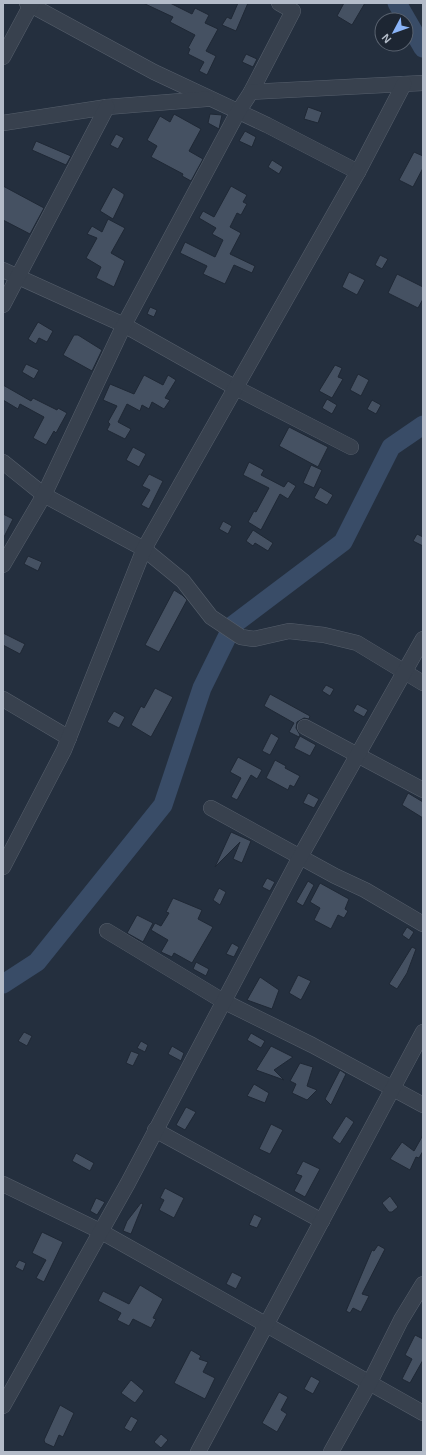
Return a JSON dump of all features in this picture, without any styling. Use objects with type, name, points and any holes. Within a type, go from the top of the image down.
[{"type":"street","points":[[3,566],[44,495],[124,325],[238,112],[251,92],[295,7],[279,3]]},
{"type":"street","points":[[3,57],[30,4],[154,72],[358,172]]},
{"type":"street","points":[[251,92],[423,83]]},
{"type":"street","points":[[3,867],[69,738],[144,549],[358,172],[404,84]]},
{"type":"street","points":[[3,123],[107,107],[207,98]]},
{"type":"street","points":[[3,304],[19,278],[107,107]]},
{"type":"street","points":[[3,270],[124,325],[236,388],[352,447]]},
{"type":"street","points":[[3,462],[44,495],[144,549],[183,581],[211,617],[240,637],[254,639],[289,631],[324,635],[357,643],[423,683]]},
{"type":"street","points":[[3,1406],[155,1130],[300,857],[423,639]]},
{"type":"street","points":[[3,699],[69,738]]},
{"type":"street","points":[[305,726],[423,790]]},
{"type":"street","points":[[211,808],[300,857],[365,890],[423,924]]},
{"type":"street","points":[[107,931],[223,1001],[312,1045],[423,1105]]},
{"type":"street","points":[[198,1452],[423,1032]]},
{"type":"street","points":[[155,1130],[322,1221]]},
{"type":"street","points":[[3,1184],[100,1231],[266,1326],[370,1382],[423,1413]]},
{"type":"street","points":[[331,1452],[370,1382],[401,1320],[423,1284]]},
{"type":"building","points":[[143,3],[170,3],[192,14],[195,8],[209,15],[205,23],[218,29],[206,51],[216,56],[207,75],[199,71],[204,62],[188,54],[190,49],[188,48],[195,35],[170,22],[173,17]]},
{"type":"building","points":[[238,3],[248,3],[236,31],[222,25],[227,17],[231,19]]},
{"type":"building","points":[[344,3],[365,3],[352,25],[337,16]]},
{"type":"building","points":[[246,54],[257,59],[253,67],[242,62]]},
{"type":"building","points":[[308,107],[322,112],[318,123],[304,119]]},
{"type":"building","points":[[174,114],[201,129],[189,151],[203,159],[191,181],[182,176],[183,174],[151,157],[157,146],[147,140],[160,116],[170,122]]},
{"type":"building","points":[[210,114],[222,115],[219,129],[208,123]]},
{"type":"building","points":[[245,131],[256,137],[252,147],[239,141]]},
{"type":"building","points":[[116,134],[124,138],[118,149],[110,145]]},
{"type":"building","points":[[36,141],[71,156],[66,165],[32,150]]},
{"type":"building","points":[[414,152],[423,156],[423,168],[413,187],[399,180]]},
{"type":"building","points":[[272,160],[283,167],[279,174],[268,167]]},
{"type":"building","points":[[3,186],[44,208],[30,234],[3,220]]},
{"type":"building","points":[[231,186],[247,195],[243,202],[247,204],[241,215],[237,213],[230,227],[241,233],[230,254],[255,266],[252,273],[234,265],[225,284],[203,274],[207,266],[180,253],[185,242],[215,257],[223,240],[212,234],[216,228],[199,218],[203,211],[214,217]]},
{"type":"building","points":[[113,187],[124,194],[124,196],[113,219],[100,211]]},
{"type":"building","points":[[108,219],[125,228],[111,253],[125,261],[114,287],[96,278],[101,267],[86,258],[97,238],[87,234],[92,226],[102,232]]},
{"type":"building","points":[[380,255],[388,259],[382,269],[375,265]]},
{"type":"building","points":[[349,272],[365,280],[357,295],[342,287]]},
{"type":"building","points":[[397,274],[423,287],[423,299],[418,308],[388,293]]},
{"type":"building","points":[[150,307],[157,310],[154,317],[147,314]]},
{"type":"building","points":[[38,322],[53,331],[47,342],[39,338],[36,344],[28,339]]},
{"type":"building","points":[[74,335],[78,335],[102,350],[92,371],[63,355]]},
{"type":"building","points":[[26,364],[39,370],[34,379],[22,372]]},
{"type":"building","points":[[335,365],[342,368],[338,377],[343,379],[332,398],[319,391]]},
{"type":"building","points":[[358,374],[369,380],[361,396],[350,390]]},
{"type":"building","points":[[144,375],[163,385],[168,375],[176,380],[165,398],[170,400],[164,409],[152,402],[149,409],[142,405],[140,411],[127,404],[118,422],[131,429],[125,439],[107,430],[110,424],[108,422],[117,406],[103,400],[110,384],[134,394]]},
{"type":"building","points":[[3,385],[31,401],[33,398],[57,410],[58,408],[67,413],[56,433],[54,431],[46,445],[33,438],[44,417],[20,404],[18,409],[3,400]]},
{"type":"building","points":[[327,399],[337,405],[332,414],[322,408]]},
{"type":"building","points":[[372,400],[381,405],[376,414],[367,409]]},
{"type":"building","points":[[289,427],[328,447],[318,467],[279,446]]},
{"type":"building","points":[[133,447],[146,454],[139,467],[126,460]]},
{"type":"building","points":[[249,462],[264,470],[261,475],[284,487],[288,481],[296,486],[288,499],[280,494],[261,530],[248,522],[254,511],[256,512],[269,488],[243,475]]},
{"type":"building","points":[[311,465],[322,470],[314,488],[303,483]]},
{"type":"building","points":[[149,474],[163,481],[149,509],[141,505],[150,490],[142,486]]},
{"type":"building","points":[[320,487],[333,495],[327,505],[314,498]]},
{"type":"building","points":[[3,514],[13,519],[3,539]]},
{"type":"building","points":[[223,521],[232,526],[228,534],[219,529]]},
{"type":"building","points":[[253,530],[273,543],[268,551],[255,543],[253,546],[246,541]]},
{"type":"building","points":[[417,534],[423,537],[423,546],[413,541]]},
{"type":"building","points":[[28,556],[42,562],[38,571],[24,564]]},
{"type":"building","points":[[174,590],[187,600],[159,652],[145,645]]},
{"type":"building","points":[[3,633],[25,644],[20,654],[3,645]]},
{"type":"building","points":[[326,685],[334,689],[330,696],[322,691]]},
{"type":"building","points":[[155,688],[173,697],[151,737],[131,725],[141,706],[144,708]]},
{"type":"building","points":[[270,694],[310,716],[309,719],[304,718],[297,722],[296,728],[300,735],[299,737],[289,732],[294,723],[264,706]]},
{"type":"building","points":[[357,704],[368,710],[364,717],[353,711]]},
{"type":"building","points":[[114,711],[125,717],[119,728],[107,722]]},
{"type":"building","points":[[271,733],[279,738],[270,755],[262,751]]},
{"type":"building","points":[[300,736],[316,745],[310,756],[294,748]]},
{"type":"building","points":[[238,757],[262,770],[257,779],[251,775],[237,800],[231,797],[241,778],[230,772]]},
{"type":"building","points":[[275,760],[286,766],[285,768],[300,776],[294,787],[290,785],[288,790],[266,778]]},
{"type":"building","points":[[308,793],[319,799],[314,808],[303,803]]},
{"type":"building","points":[[408,793],[423,802],[423,818],[402,805]]},
{"type":"building","points":[[231,832],[251,841],[242,863],[233,859],[240,842],[215,867]]},
{"type":"building","points":[[267,878],[275,882],[270,891],[262,887]]},
{"type":"building","points":[[308,881],[314,885],[303,906],[296,902]]},
{"type":"building","points":[[320,883],[349,899],[345,909],[348,911],[344,918],[338,915],[331,929],[314,920],[320,908],[310,902]]},
{"type":"building","points":[[219,888],[226,892],[220,905],[213,900]]},
{"type":"building","points":[[173,898],[202,910],[198,919],[213,927],[192,963],[174,953],[172,957],[161,952],[168,940],[151,930],[155,923],[161,926],[169,913],[166,912]]},
{"type":"building","points":[[137,915],[153,923],[143,942],[127,933]]},
{"type":"building","points":[[407,927],[414,932],[409,940],[402,935]]},
{"type":"building","points":[[232,943],[239,947],[234,957],[226,954]]},
{"type":"building","points":[[412,947],[416,949],[407,973],[397,989],[389,984]]},
{"type":"building","points":[[196,962],[209,969],[206,976],[193,969]]},
{"type":"building","points":[[298,975],[311,981],[301,1000],[289,993]]},
{"type":"building","points":[[260,977],[279,990],[272,1009],[247,1000]]},
{"type":"building","points":[[24,1032],[32,1036],[27,1046],[18,1041]]},
{"type":"building","points":[[251,1033],[265,1041],[261,1048],[247,1040]]},
{"type":"building","points":[[141,1041],[148,1045],[145,1052],[137,1048]]},
{"type":"building","points":[[172,1046],[184,1053],[181,1061],[168,1054]]},
{"type":"building","points":[[271,1046],[293,1057],[274,1070],[284,1080],[256,1070]]},
{"type":"building","points":[[131,1051],[139,1054],[133,1066],[126,1063]]},
{"type":"building","points":[[300,1063],[313,1067],[307,1086],[317,1090],[307,1100],[292,1093],[296,1084],[290,1081]]},
{"type":"building","points":[[340,1070],[346,1074],[331,1105],[325,1099]]},
{"type":"building","points":[[254,1084],[269,1093],[265,1103],[247,1096]]},
{"type":"building","points":[[186,1107],[196,1112],[185,1130],[176,1125]]},
{"type":"building","points":[[346,1116],[354,1122],[340,1144],[332,1138]]},
{"type":"building","points":[[271,1124],[283,1130],[270,1154],[259,1149]]},
{"type":"building","points":[[423,1135],[423,1151],[419,1158],[416,1157],[410,1170],[390,1159],[402,1142],[414,1151]]},
{"type":"building","points":[[76,1153],[94,1163],[90,1171],[72,1161]]},
{"type":"building","points":[[303,1161],[320,1169],[305,1197],[294,1191],[302,1176],[296,1174]]},
{"type":"building","points":[[165,1188],[184,1198],[174,1218],[159,1210],[164,1200],[160,1198]]},
{"type":"building","points":[[390,1196],[398,1207],[392,1212],[389,1212],[382,1203]]},
{"type":"building","points":[[96,1198],[105,1202],[97,1215],[90,1211]]},
{"type":"building","points":[[141,1203],[143,1204],[131,1234],[123,1231],[127,1221]]},
{"type":"building","points":[[254,1214],[262,1218],[257,1228],[249,1225]]},
{"type":"building","points":[[42,1232],[63,1242],[44,1282],[36,1278],[46,1260],[32,1253]]},
{"type":"building","points":[[378,1245],[385,1249],[362,1294],[369,1296],[361,1312],[353,1308],[350,1313],[346,1311],[372,1250],[374,1251]]},
{"type":"building","points":[[19,1260],[26,1263],[23,1271],[15,1267]]},
{"type":"building","points":[[232,1272],[242,1277],[236,1289],[226,1284]]},
{"type":"building","points":[[140,1285],[163,1299],[153,1318],[156,1319],[151,1328],[133,1319],[129,1326],[117,1320],[121,1313],[98,1301],[103,1291],[129,1304]]},
{"type":"building","points":[[415,1335],[423,1339],[423,1360],[410,1383],[402,1379],[412,1359],[405,1355]]},
{"type":"building","points":[[191,1350],[201,1356],[199,1359],[208,1362],[203,1372],[215,1378],[205,1399],[174,1383]]},
{"type":"building","points":[[311,1376],[320,1381],[313,1394],[304,1389]]},
{"type":"building","points":[[131,1380],[144,1391],[135,1403],[121,1393]]},
{"type":"building","points":[[279,1392],[288,1397],[281,1410],[287,1414],[277,1432],[262,1423]]},
{"type":"building","points":[[60,1405],[74,1413],[63,1437],[59,1435],[54,1447],[45,1443],[44,1440]]},
{"type":"building","points":[[131,1416],[138,1420],[131,1432],[124,1428]]},
{"type":"building","points":[[161,1434],[168,1440],[161,1448],[154,1442]]},
{"type":"waterway","points":[[397,3],[423,48]]},
{"type":"waterway","points":[[3,984],[37,962],[163,805],[202,688],[233,625],[343,542],[391,447],[423,425]]}]
